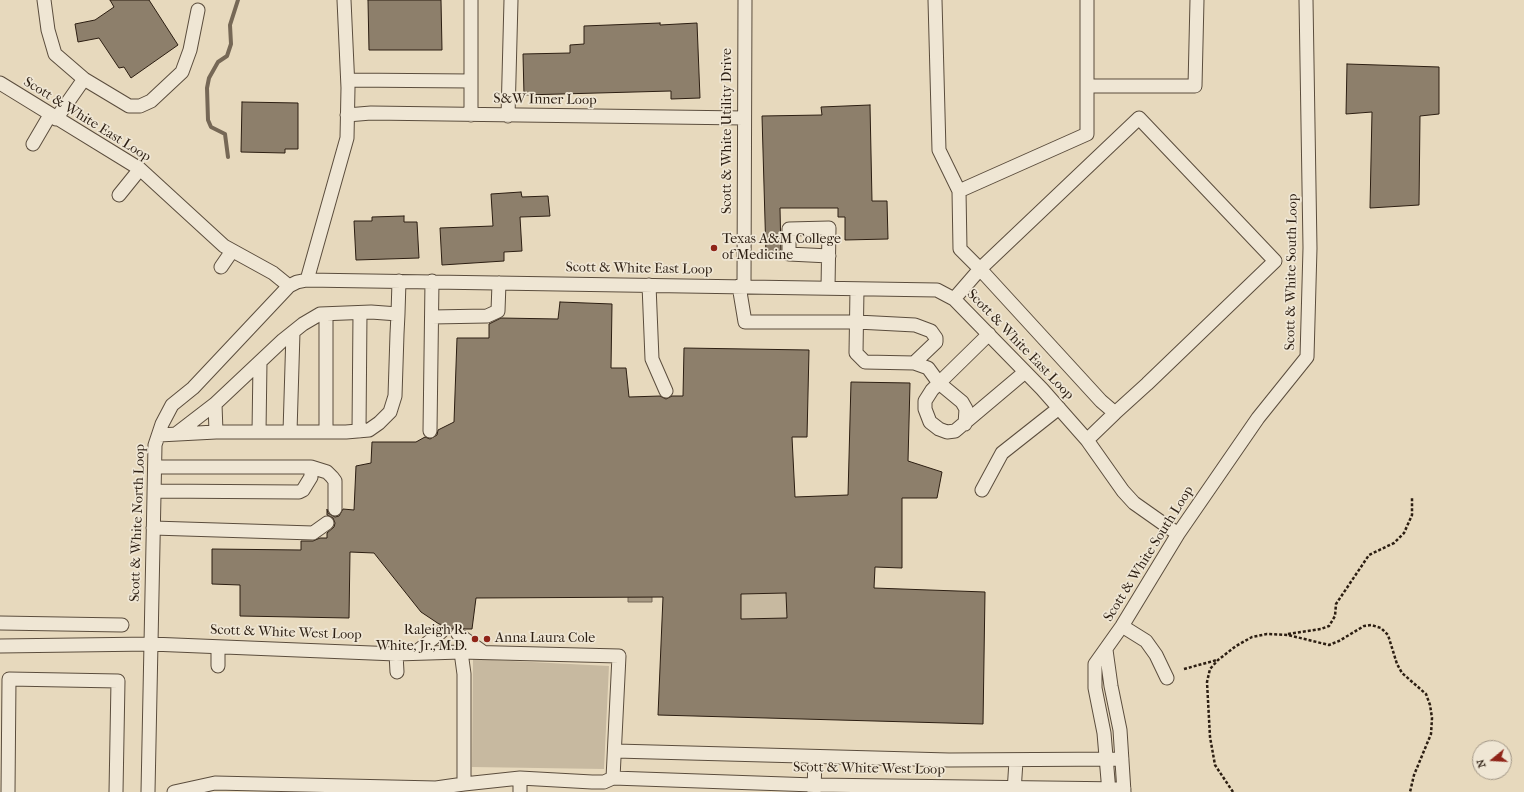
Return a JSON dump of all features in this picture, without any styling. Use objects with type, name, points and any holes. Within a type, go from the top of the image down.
[{"type":"street","points":[[44,0],[48,30],[55,54],[84,79],[129,106],[140,106],[151,101],[182,72],[190,50],[198,10]]},
{"type":"street","points":[[308,280],[347,138],[346,115],[348,80],[344,0]]},
{"type":"street","points":[[471,0],[471,115]]},
{"type":"street","points":[[508,116],[511,0]]},
{"type":"street","name":"Scott & White Utility Drive","points":[[745,0],[742,286],[745,322],[857,322]]},
{"type":"street","points":[[935,0],[939,150],[959,191],[960,249],[1101,401],[1116,414]]},
{"type":"street","points":[[959,191],[1087,134],[1087,0]]},
{"type":"street","points":[[1087,86],[1194,86],[1197,0]]},
{"type":"street","name":"Scott & White South Loop","points":[[1108,790],[1104,733],[1095,688],[1095,664],[1122,626],[1178,534],[1258,418],[1307,357],[1310,248],[1306,0]]},
{"type":"street","points":[[33,144],[84,79]]},
{"type":"street","points":[[348,80],[470,81]]},
{"type":"street","name":"Scott & White East Loop","points":[[0,84],[140,169],[224,246],[274,273],[289,286],[308,280],[937,290],[954,299],[1059,408],[1087,440],[1126,495],[1134,503],[1178,534]]},
{"type":"street","name":"S&W Inner Loop","points":[[346,115],[371,113],[744,118]]},
{"type":"street","points":[[954,299],[980,269],[1139,118],[1276,261],[1087,440]]},
{"type":"street","points":[[119,195],[140,169]]},
{"type":"street","points":[[221,268],[232,251]]},
{"type":"street","points":[[828,288],[829,256]]},
{"type":"street","points":[[159,435],[216,432],[326,432],[369,430],[390,412],[396,396],[399,281]]},
{"type":"street","points":[[430,431],[432,281]]},
{"type":"street","points":[[432,317],[487,316],[498,311],[499,282]]},
{"type":"street","points":[[649,285],[652,359],[666,392]]},
{"type":"street","name":"Scott & White North Loop","points":[[148,792],[155,445],[172,405],[193,388],[289,286]]},
{"type":"street","points":[[857,289],[855,347],[856,353],[860,359],[865,362],[914,363],[928,368],[940,382],[962,402],[966,409],[965,424]]},
{"type":"street","points":[[359,431],[360,313]]},
{"type":"street","points":[[176,434],[214,404],[293,332],[320,314],[398,314]]},
{"type":"street","points":[[326,314],[326,432]]},
{"type":"street","points":[[857,322],[915,325],[931,331],[936,338],[936,342],[914,363]]},
{"type":"street","points":[[290,432],[293,332]]},
{"type":"street","points":[[988,334],[932,390],[925,401],[924,408],[930,422],[939,429],[947,432],[955,431],[1025,372]]},
{"type":"street","points":[[259,432],[260,362]]},
{"type":"street","points":[[214,404],[216,432]]},
{"type":"street","points":[[982,490],[1002,453],[1059,408]]},
{"type":"street","points":[[155,467],[311,467],[327,472],[335,482],[335,509]]},
{"type":"street","points":[[154,491],[299,492],[304,490],[311,477],[311,467]]},
{"type":"street","points":[[153,528],[313,533],[327,523]]},
{"type":"street","points":[[0,623],[122,625]]},
{"type":"street","points":[[1122,626],[1146,641],[1156,655],[1167,678]]},
{"type":"street","points":[[415,653],[441,632]]},
{"type":"street","points":[[458,634],[484,652],[464,674]]},
{"type":"street","name":"Scott & White West Loop","points":[[0,646],[150,644],[396,654],[484,652],[619,656],[616,751],[1016,761],[1122,759]]},
{"type":"street","points":[[218,647],[218,666]]},
{"type":"street","points":[[1106,650],[1111,686],[1120,730],[1124,790]]},
{"type":"street","points":[[461,652],[464,674],[464,784]]},
{"type":"street","points":[[396,654],[397,672]]},
{"type":"street","points":[[8,792],[9,679],[118,681],[116,792]]},
{"type":"street","points":[[613,778],[616,751]]},
{"type":"street","points":[[814,788],[815,757]]},
{"type":"street","points":[[1014,790],[1016,761]]},
{"type":"street","points":[[520,778],[520,792]]},
{"type":"street","name":"Scott & White West Loop","points":[[174,792],[214,783],[436,788],[520,778],[560,786],[604,782],[613,778],[814,788],[1124,790]]},
{"type":"path","points":[[1288,635],[1321,629],[1329,626],[1335,616],[1336,604],[1369,555],[1394,543],[1404,533],[1412,515],[1412,498]]},
{"type":"path","points":[[1232,792],[1215,765],[1210,737],[1206,682],[1210,669],[1218,660],[1236,646],[1252,637],[1267,634],[1288,635],[1330,645],[1364,626],[1371,625],[1381,628],[1388,635],[1397,664],[1402,672],[1426,694],[1430,705],[1432,718],[1431,734],[1414,775],[1410,792]]},
{"type":"path","points":[[1184,669],[1218,660]]},
{"type":"shaded area","points":[[628,593],[652,593],[652,602],[628,602]]},
{"type":"shaded area","points":[[786,593],[787,618],[741,619],[741,605],[696,606],[696,594]]},
{"type":"shaded area","points":[[473,659],[609,666],[604,769],[472,767]]},
{"type":"building","points":[[110,0],[149,0],[178,45],[131,78],[124,67],[119,68],[99,38],[78,42],[75,24],[95,20],[114,7]]},
{"type":"building","points":[[368,0],[441,0],[442,50],[369,50]]},
{"type":"building","points":[[660,23],[660,25],[697,23],[700,98],[671,99],[671,91],[524,95],[523,54],[570,53],[570,45],[584,44],[584,26]]},
{"type":"building","points":[[1347,64],[1439,67],[1439,114],[1420,116],[1419,205],[1370,208],[1372,112],[1346,114]]},
{"type":"building","points":[[242,102],[298,103],[298,149],[285,149],[285,153],[241,152]]},
{"type":"building","points":[[870,105],[872,201],[887,201],[888,239],[845,240],[845,217],[838,217],[838,208],[780,208],[781,254],[766,255],[762,116],[822,115],[821,107]]},
{"type":"building","points":[[521,192],[522,197],[548,196],[550,216],[520,217],[522,251],[504,252],[504,261],[442,265],[440,228],[493,226],[491,194]]},
{"type":"building","points":[[404,216],[404,222],[417,222],[419,258],[356,260],[354,221],[372,221],[372,217]]},
{"type":"building","points":[[560,302],[612,304],[611,368],[626,368],[629,397],[660,396],[666,399],[672,396],[683,396],[684,348],[809,350],[807,437],[792,437],[795,497],[848,495],[851,382],[910,383],[908,461],[942,472],[937,498],[902,498],[902,568],[875,567],[874,588],[985,592],[983,724],[658,715],[663,597],[476,598],[472,629],[465,629],[458,626],[449,630],[444,625],[439,624],[421,612],[374,553],[350,552],[349,618],[240,616],[240,585],[212,584],[212,549],[301,550],[301,541],[313,541],[320,538],[327,538],[327,533],[334,527],[335,523],[333,518],[327,515],[327,509],[328,513],[335,517],[339,516],[343,509],[354,510],[356,466],[371,463],[372,442],[416,442],[425,437],[430,439],[437,435],[438,430],[454,422],[457,338],[489,338],[489,324],[501,318],[558,319]],"holes":[[[786,593],[787,618],[741,619],[741,594]]]},
{"type":"waterway","points":[[228,157],[225,134],[211,127],[208,120],[207,88],[209,78],[218,62],[227,56],[231,44],[230,25],[238,0]]},
{"type":"place","name":"Texas A&M College of Medicine","points":[[714,248]]},
{"type":"place","name":"Raleigh R. White, Jr., M.D.","points":[[475,639]]},
{"type":"place","name":"Anna Laura Cole","points":[[487,639]]}]
